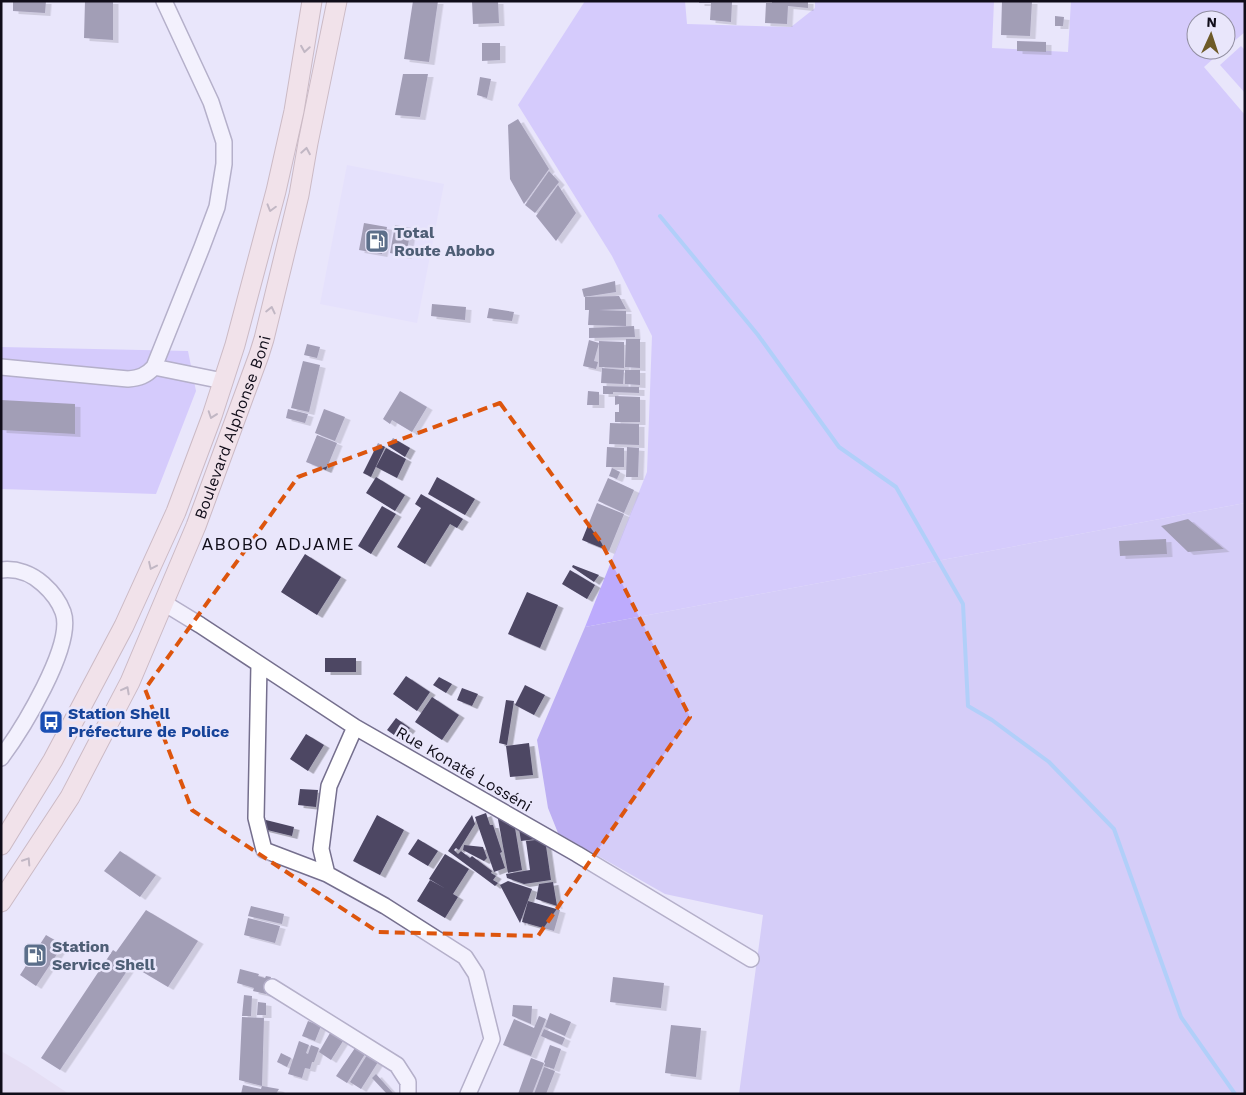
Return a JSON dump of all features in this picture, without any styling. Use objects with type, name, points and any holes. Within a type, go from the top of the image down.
[{"type":"main road","name":"Boulevard Alphonse Boni","points":[[1,845],[53,760],[124,626],[176,512],[235,344],[278,182],[294,111],[312,1]]},
{"type":"main road","name":"Boulevard Alphonse Boni","points":[[1,902],[70,797],[130,682],[196,526],[259,355],[299,195],[337,1]]},
{"type":"street","points":[[1,367],[128,379],[147,375],[154,367],[217,206],[224,164],[224,142],[211,102],[164,1]]},
{"type":"street","points":[[154,367],[223,381]]},
{"type":"street","points":[[1,570],[10,569],[34,576],[53,593],[64,613],[64,640],[54,669],[12,743],[1,758]]},
{"type":"street","name":"Rue Konaté Losséni","points":[[164,603],[355,727],[585,859],[751,959]]},
{"type":"street","points":[[259,664],[256,818],[264,850],[327,874],[385,906],[465,957],[476,974],[492,1039],[468,1094]]},
{"type":"street","points":[[327,874],[321,849],[329,786],[355,727]]},
{"type":"street","points":[[272,987],[397,1065],[408,1082],[408,1094]]},
{"type":"highlighted area","points":[[500,403],[601,542],[690,717],[538,936],[378,932],[192,810],[145,689],[298,477]]},
{"type":"shaded area","points":[[585,1],[685,1],[687,24],[791,27],[815,8],[815,1],[994,1],[992,48],[1068,52],[1071,1],[1245,1],[1245,32],[1236,40],[1236,10],[1186,10],[1186,60],[1212,60],[1204,67],[1245,115],[1245,503],[585,627],[647,472],[652,336],[612,256],[518,105]]},
{"type":"shaded area","points":[[1241,46],[1245,50],[1245,93],[1220,65],[1226,60],[1236,60],[1236,51]]},
{"type":"shaded area","points":[[347,165],[444,184],[417,323],[320,304]]},
{"type":"shaded area","points":[[1,347],[188,351],[196,391],[156,494],[1,489]]},
{"type":"shaded area","points":[[1245,503],[1245,1094],[739,1094],[763,915],[665,894],[558,833],[548,808],[537,740],[585,627]]},
{"type":"shaded area","points":[[1,1051],[27,1066],[69,1094],[1,1094]]},
{"type":"building","points":[[13,1],[46,1],[45,13],[13,11]]},
{"type":"building","points":[[85,1],[113,1],[113,40],[84,38]]},
{"type":"building","points":[[413,1],[438,1],[429,62],[404,59]]},
{"type":"building","points":[[472,1],[498,1],[499,23],[473,24]]},
{"type":"building","points":[[699,1],[732,2],[731,22],[710,20],[711,3],[699,3]]},
{"type":"building","points":[[772,1],[808,1],[808,8],[788,6],[787,24],[765,23],[766,3],[772,3]]},
{"type":"building","points":[[1002,1],[1032,1],[1030,36],[1001,35]]},
{"type":"building","points":[[1055,16],[1064,17],[1063,26],[1055,26]]},
{"type":"building","points":[[1017,41],[1046,42],[1046,52],[1017,51]]},
{"type":"building","points":[[482,43],[500,43],[500,60],[482,61]]},
{"type":"building","points":[[403,74],[428,74],[420,117],[395,115]]},
{"type":"building","points":[[480,77],[491,79],[487,98],[477,95]]},
{"type":"building","points":[[518,119],[549,169],[524,204],[510,179],[508,125]]},
{"type":"building","points":[[549,171],[559,182],[535,213],[525,205]]},
{"type":"building","points":[[558,185],[576,213],[556,241],[536,216]]},
{"type":"building","points":[[364,223],[387,227],[382,254],[359,250]]},
{"type":"building","points":[[395,225],[411,228],[406,256],[390,253]]},
{"type":"building","points":[[615,281],[616,292],[584,297],[582,289]]},
{"type":"building","points":[[619,296],[626,309],[599,310],[626,311],[626,326],[588,325],[589,310],[585,310],[585,297]]},
{"type":"building","points":[[432,304],[466,307],[465,320],[431,316]]},
{"type":"building","points":[[489,308],[514,312],[512,321],[487,318]]},
{"type":"building","points":[[634,326],[635,337],[589,338],[589,328]]},
{"type":"building","points":[[626,339],[640,339],[640,368],[625,367]]},
{"type":"building","points":[[589,340],[599,343],[594,361],[598,362],[596,369],[583,366]]},
{"type":"building","points":[[599,341],[624,342],[624,368],[599,367]]},
{"type":"building","points":[[307,344],[320,347],[317,358],[304,355]]},
{"type":"building","points":[[303,361],[320,365],[309,412],[291,408]]},
{"type":"building","points":[[602,368],[624,370],[623,384],[601,383]]},
{"type":"building","points":[[625,370],[640,370],[640,385],[625,384]]},
{"type":"building","points":[[603,386],[639,387],[639,393],[613,392],[613,394],[603,394]]},
{"type":"building","points":[[400,391],[427,407],[412,432],[392,420],[390,424],[383,419]]},
{"type":"building","points":[[588,391],[599,392],[599,405],[587,405]]},
{"type":"building","points":[[615,396],[640,397],[640,422],[615,422],[615,412],[619,412],[619,404],[615,405]]},
{"type":"building","points":[[1,400],[75,404],[75,434],[1,430]]},
{"type":"building","points":[[288,409],[308,414],[305,423],[286,418]]},
{"type":"building","points":[[324,409],[345,417],[335,441],[315,433]]},
{"type":"building","points":[[610,423],[639,424],[639,445],[609,444]]},
{"type":"building","points":[[317,435],[337,443],[326,470],[306,462]]},
{"type":"building","points":[[393,438],[410,448],[405,457],[388,446]]},
{"type":"building","points":[[378,443],[385,447],[371,477],[363,473]]},
{"type":"building","points":[[607,447],[624,448],[624,467],[606,467]]},
{"type":"building","points":[[627,447],[639,448],[638,477],[626,477]]},
{"type":"building","points":[[386,448],[406,459],[397,478],[376,467]]},
{"type":"building","points":[[612,468],[620,472],[617,479],[609,476]]},
{"type":"building","points":[[376,477],[405,495],[395,511],[366,493]]},
{"type":"building","points":[[437,477],[475,499],[465,515],[428,494]]},
{"type":"building","points":[[608,478],[634,490],[624,513],[598,501]]},
{"type":"building","points":[[421,494],[463,519],[457,528],[450,524],[425,564],[397,547],[421,508],[415,504]]},
{"type":"building","points":[[597,503],[624,514],[609,551],[582,540]]},
{"type":"building","points":[[382,506],[396,514],[371,554],[358,546]]},
{"type":"building","points":[[1188,519],[1224,549],[1188,552],[1161,526]]},
{"type":"building","points":[[1166,539],[1167,554],[1120,556],[1119,541]]},
{"type":"building","points":[[305,554],[341,577],[317,615],[281,592]]},
{"type":"building","points":[[573,565],[599,575],[594,582],[572,567]]},
{"type":"building","points":[[570,570],[595,585],[587,599],[562,584]]},
{"type":"building","points":[[527,592],[558,605],[540,648],[508,634]]},
{"type":"building","points":[[325,658],[356,658],[356,672],[325,672]]},
{"type":"building","points":[[406,676],[430,692],[417,711],[393,694]]},
{"type":"building","points":[[439,677],[452,684],[446,693],[433,685]]},
{"type":"building","points":[[525,685],[545,695],[534,715],[515,705]]},
{"type":"building","points":[[462,688],[478,694],[472,706],[457,700]]},
{"type":"building","points":[[432,697],[459,715],[442,740],[415,722]]},
{"type":"building","points":[[506,700],[514,701],[507,745],[499,743]]},
{"type":"building","points":[[396,718],[410,728],[401,740],[387,730]]},
{"type":"building","points":[[306,734],[324,745],[308,771],[290,759]]},
{"type":"building","points":[[529,743],[533,775],[510,777],[506,746]]},
{"type":"building","points":[[300,789],[318,790],[316,807],[298,805]]},
{"type":"building","points":[[486,813],[490,825],[493,825],[505,868],[494,872],[475,817]]},
{"type":"building","points":[[497,814],[514,822],[522,870],[508,873]]},
{"type":"building","points":[[377,815],[404,830],[380,875],[353,861]]},
{"type":"building","points":[[472,815],[475,824],[459,850],[456,848],[454,850],[458,854],[461,851],[470,858],[472,856],[492,871],[491,873],[496,876],[493,880],[498,883],[495,886],[448,851]]},
{"type":"building","points":[[262,819],[294,827],[292,836],[259,828]]},
{"type":"building","points":[[519,829],[544,838],[521,841]]},
{"type":"building","points":[[418,839],[438,851],[428,866],[408,854]]},
{"type":"building","points":[[545,839],[551,880],[524,884],[507,878],[506,874],[530,870],[526,841]]},
{"type":"building","points":[[464,845],[483,847],[487,858],[484,861],[463,850]]},
{"type":"building","points":[[120,851],[156,875],[140,897],[104,871]]},
{"type":"building","points":[[445,854],[469,869],[453,894],[458,897],[445,918],[417,901],[430,880],[446,889],[429,879]]},
{"type":"building","points":[[508,881],[532,889],[520,923],[500,885]]},
{"type":"building","points":[[553,882],[557,906],[536,899],[539,884]]},
{"type":"building","points":[[528,901],[560,910],[554,931],[522,922]]},
{"type":"building","points":[[251,906],[284,914],[282,924],[248,916]]},
{"type":"building","points":[[146,910],[198,941],[168,987],[131,965],[60,1070],[41,1058],[113,950],[116,952]]},
{"type":"building","points":[[248,918],[280,926],[275,943],[244,935]]},
{"type":"building","points":[[46,935],[63,945],[36,986],[20,975]]},
{"type":"building","points":[[240,969],[259,974],[258,976],[265,978],[266,976],[271,977],[266,994],[253,991],[254,988],[237,983]]},
{"type":"building","points":[[613,977],[664,983],[661,1008],[610,1002]]},
{"type":"building","points":[[244,995],[252,996],[251,1016],[242,1016]]},
{"type":"building","points":[[258,1002],[266,1003],[266,1015],[257,1015]]},
{"type":"building","points":[[513,1005],[532,1006],[531,1024],[512,1016]]},
{"type":"building","points":[[550,1013],[571,1022],[565,1036],[545,1027]]},
{"type":"building","points":[[539,1016],[546,1019],[531,1056],[503,1045],[514,1019],[534,1028]]},
{"type":"building","points":[[242,1017],[264,1018],[262,1086],[239,1080]]},
{"type":"building","points":[[308,1021],[321,1026],[315,1041],[302,1036]]},
{"type":"building","points":[[671,1025],[701,1028],[696,1077],[665,1073]]},
{"type":"building","points":[[544,1029],[565,1038],[562,1045],[541,1036]]},
{"type":"building","points":[[330,1033],[343,1041],[331,1060],[319,1052]]},
{"type":"building","points":[[299,1041],[309,1045],[306,1053],[308,1054],[311,1045],[319,1048],[314,1062],[312,1062],[310,1069],[305,1068],[302,1078],[288,1074]]},
{"type":"building","points":[[550,1045],[561,1049],[554,1069],[544,1066]]},
{"type":"building","points":[[355,1048],[365,1054],[347,1083],[336,1076]]},
{"type":"building","points":[[281,1053],[291,1058],[287,1067],[277,1062]]},
{"type":"building","points":[[367,1055],[378,1062],[361,1089],[350,1082]]},
{"type":"building","points":[[531,1058],[544,1063],[532,1094],[518,1094]]},
{"type":"building","points":[[544,1067],[555,1071],[546,1094],[534,1094]]},
{"type":"building","points":[[376,1074],[392,1094],[387,1094],[372,1078]]},
{"type":"building","points":[[243,1085],[261,1089],[262,1086],[279,1089],[276,1094],[241,1094]]},
{"type":"waterway","points":[[660,216],[758,335],[839,447],[896,487],[963,604],[968,706],[992,720],[1049,762],[1114,829],[1181,1017],[1235,1094]]},
{"type":"place","name":"Total Route Abobo","points":[[377,241]]},
{"type":"place","name":"Station Shell Préfecture de Police","points":[[51,722]]},
{"type":"place","name":"Station Service Shell","points":[[35,955]]},
{"type":"district","name":"ABOBO ADJAME","points":[[278,543]]}]
